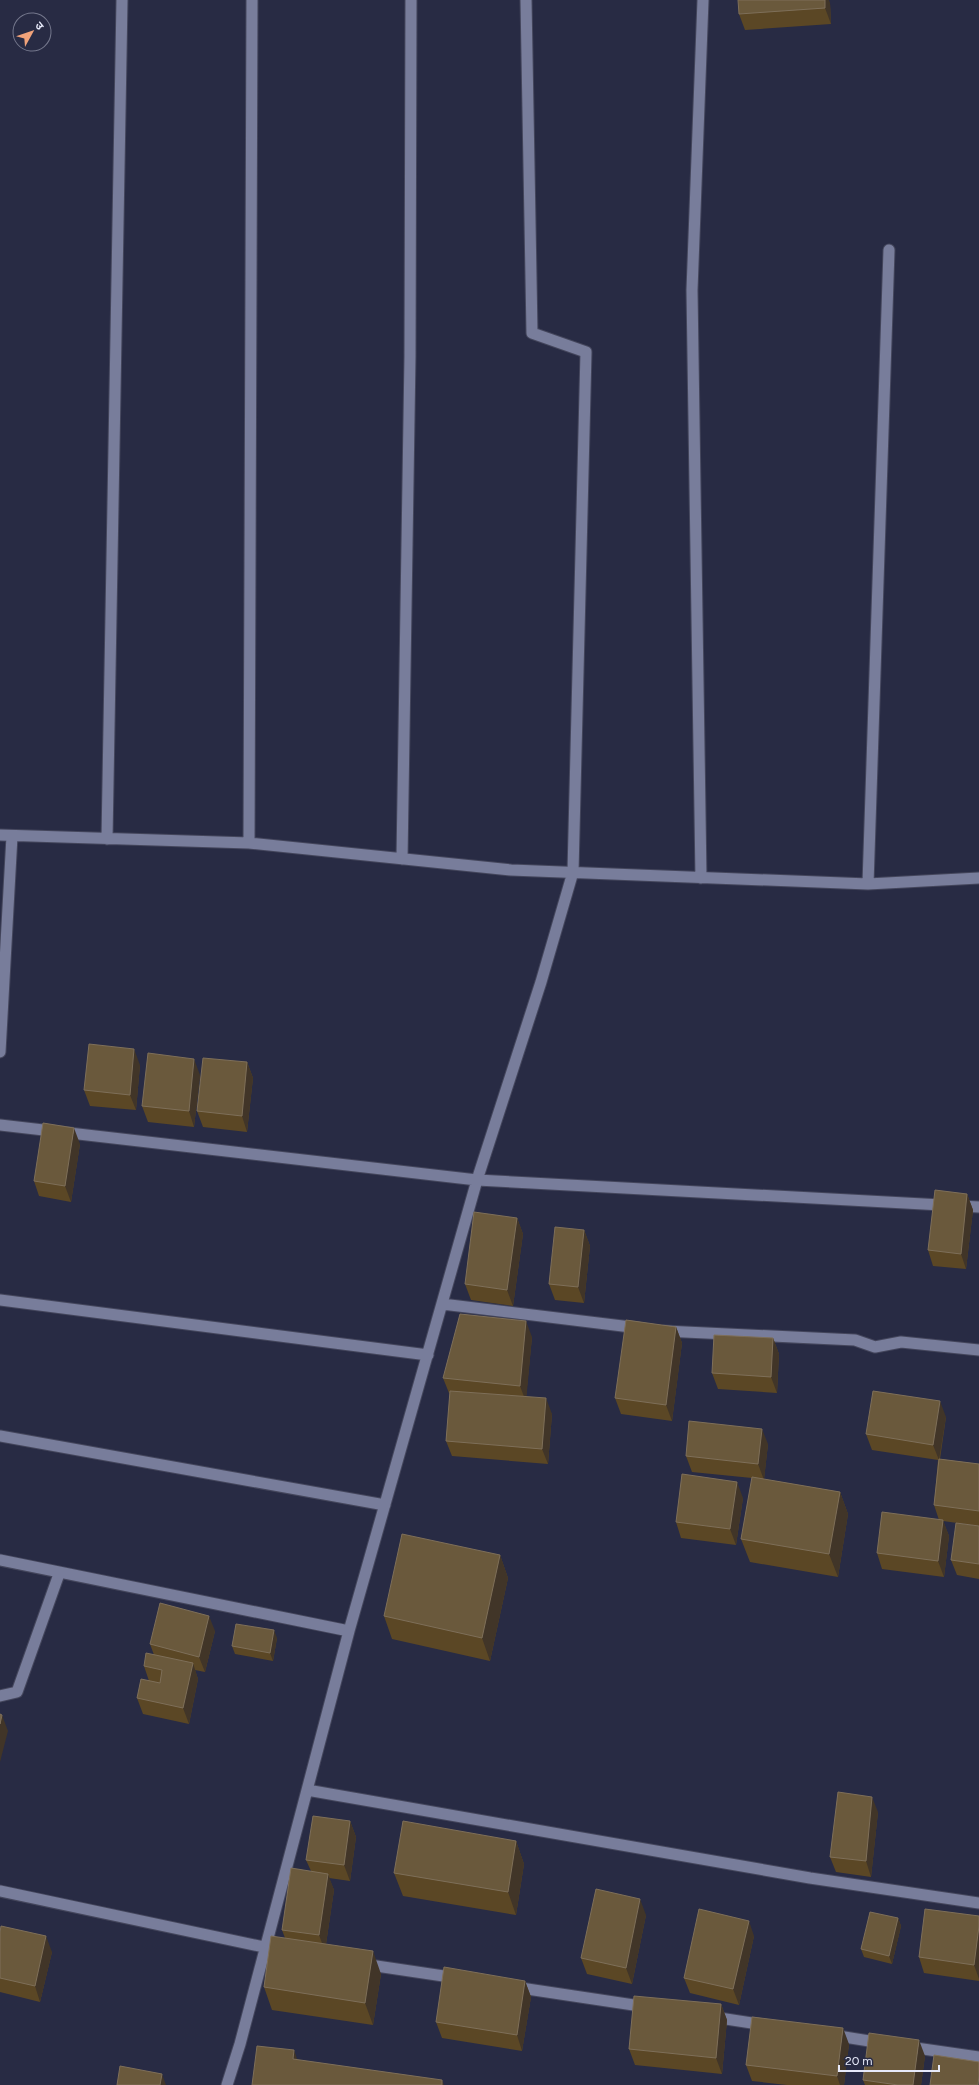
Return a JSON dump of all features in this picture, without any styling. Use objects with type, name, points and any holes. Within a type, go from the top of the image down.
[{"type":"street","points":[[107,839],[122,0]]},
{"type":"street","points":[[248,843],[252,0]]},
{"type":"street","points":[[402,859],[410,356],[412,0]]},
{"type":"street","points":[[227,2085],[240,2044],[349,1631],[477,1180],[541,982],[573,872],[586,352],[532,333],[526,0]]},
{"type":"street","points":[[701,878],[692,290],[703,0]]},
{"type":"street","points":[[868,884],[889,250]]},
{"type":"street","points":[[0,835],[248,843],[511,870],[868,884],[979,878]]},
{"type":"street","points":[[0,1052],[12,836]]},
{"type":"street","points":[[0,1125],[477,1180],[979,1207]]},
{"type":"street","points":[[0,1300],[428,1355]]},
{"type":"street","points":[[442,1304],[682,1333],[855,1340],[875,1347],[901,1342],[979,1350]]},
{"type":"street","points":[[0,1436],[385,1505]]},
{"type":"street","points":[[0,1560],[59,1574],[349,1631]]},
{"type":"street","points":[[0,1696],[17,1692],[59,1574]]},
{"type":"street","points":[[307,1790],[810,1878],[979,1903]]},
{"type":"street","points":[[0,1891],[265,1949],[296,1953]]},
{"type":"street","points":[[351,1962],[468,1980]]},
{"type":"street","points":[[500,1984],[656,2008]]},
{"type":"street","points":[[703,2015],[774,2026]]},
{"type":"street","points":[[821,2033],[979,2057]]},
{"type":"building","points":[[738,0],[825,0],[825,8],[739,14]]},
{"type":"building","points":[[89,1044],[134,1049],[130,1095],[84,1090]]},
{"type":"building","points":[[148,1053],[194,1059],[189,1111],[142,1106]]},
{"type":"building","points":[[203,1058],[247,1062],[242,1116],[197,1111]]},
{"type":"building","points":[[43,1123],[74,1128],[65,1186],[34,1181]]},
{"type":"building","points":[[935,1190],[967,1194],[961,1254],[928,1250]]},
{"type":"building","points":[[474,1212],[517,1218],[507,1290],[465,1284]]},
{"type":"building","points":[[555,1227],[584,1230],[578,1287],[549,1284]]},
{"type":"building","points":[[460,1314],[526,1321],[520,1386],[443,1378]]},
{"type":"building","points":[[626,1320],[676,1327],[666,1405],[615,1398]]},
{"type":"building","points":[[714,1335],[773,1338],[771,1377],[712,1373]]},
{"type":"building","points":[[450,1391],[546,1398],[542,1449],[446,1441]]},
{"type":"building","points":[[873,1391],[940,1401],[933,1445],[866,1434]]},
{"type":"building","points":[[689,1421],[762,1429],[758,1464],[686,1456]]},
{"type":"building","points":[[939,1459],[979,1464],[979,1511],[934,1505]]},
{"type":"building","points":[[682,1474],[737,1482],[730,1529],[676,1522]]},
{"type":"building","points":[[752,1477],[840,1492],[829,1554],[741,1539]]},
{"type":"building","points":[[882,1512],[943,1520],[938,1561],[877,1553]]},
{"type":"building","points":[[956,1523],[979,1526],[979,1564],[951,1560]]},
{"type":"building","points":[[402,1534],[500,1555],[482,1638],[384,1616]]},
{"type":"building","points":[[160,1603],[209,1616],[199,1657],[150,1644]]},
{"type":"building","points":[[236,1624],[274,1630],[270,1653],[232,1646]]},
{"type":"building","points":[[146,1653],[193,1663],[183,1708],[137,1698],[141,1679],[160,1683],[162,1670],[144,1666]]},
{"type":"building","points":[[838,1792],[872,1797],[866,1861],[830,1857]]},
{"type":"building","points":[[313,1816],[350,1821],[344,1865],[306,1860]]},
{"type":"building","points":[[403,1821],[516,1841],[508,1892],[394,1873]]},
{"type":"building","points":[[291,1868],[328,1874],[319,1935],[282,1930]]},
{"type":"building","points":[[596,1889],[640,1899],[626,1968],[581,1958]]},
{"type":"building","points":[[699,1909],[749,1921],[733,1989],[684,1978]]},
{"type":"building","points":[[925,1909],[979,1916],[974,1965],[919,1957]]},
{"type":"building","points":[[870,1912],[898,1918],[889,1956],[861,1949]]},
{"type":"building","points":[[1,1926],[46,1936],[35,1986],[0,1978]]},
{"type":"building","points":[[271,1936],[373,1951],[365,2003],[264,1987]]},
{"type":"building","points":[[444,1967],[525,1981],[517,2035],[436,2022]]},
{"type":"building","points":[[634,1996],[721,2004],[716,2058],[629,2049]]},
{"type":"building","points":[[752,2017],[843,2028],[837,2076],[746,2065]]},
{"type":"building","points":[[869,2033],[919,2040],[913,2085],[898,2085],[863,2080]]},
{"type":"building","points":[[257,2046],[294,2050],[293,2059],[442,2080],[442,2085],[252,2085]]},
{"type":"building","points":[[934,2055],[979,2062],[978,2085],[930,2085]]},
{"type":"building","points":[[120,2066],[162,2074],[160,2085],[117,2085]]}]
